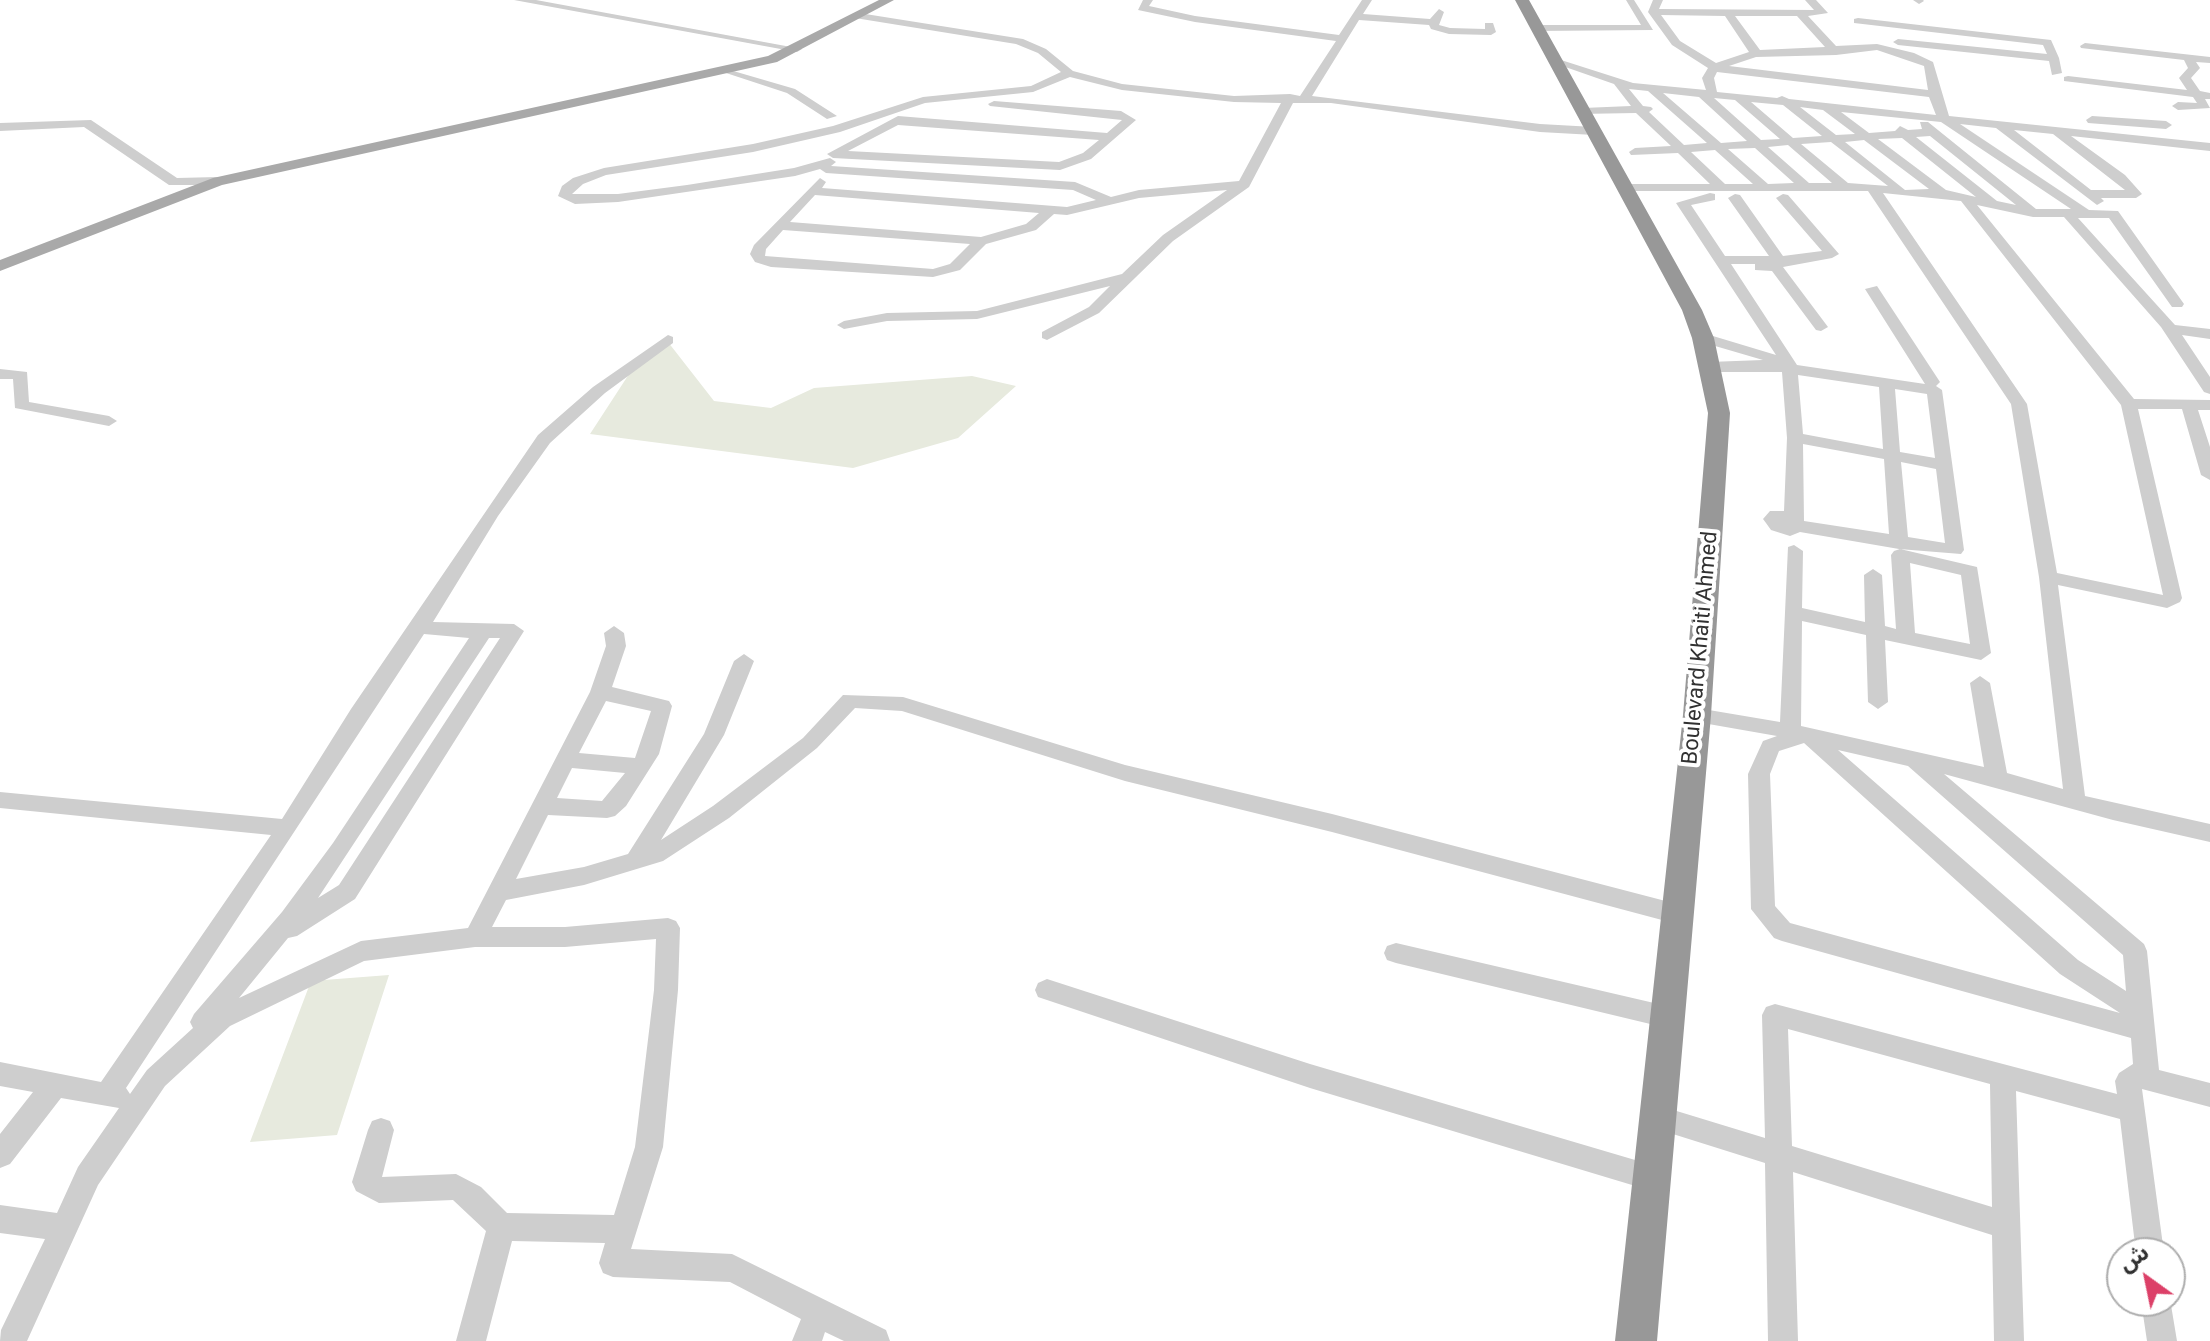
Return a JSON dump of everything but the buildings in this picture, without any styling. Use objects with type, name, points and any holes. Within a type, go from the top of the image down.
[{"type":"highway","name":"Boulevard Khaiti Ahmed","points":[[1522,0],[1692,310],[1719,413],[1697,715],[1636,1341]]},
{"type":"main road","points":[[0,266],[147,206],[218,181],[727,70],[797,49],[888,0]]},
{"type":"street","points":[[519,0],[797,49]]},
{"type":"street","points":[[1148,0],[1142,8],[1186,18],[1344,39]]},
{"type":"street","points":[[1305,98],[1367,0]]},
{"type":"street","points":[[1653,12],[1658,0]]},
{"type":"street","points":[[1773,0],[1783,12]]},
{"type":"street","points":[[1653,12],[1823,13],[1810,0]]},
{"type":"street","points":[[1819,0],[1858,21],[2047,42],[2062,72]]},
{"type":"street","points":[[1536,28],[1649,28],[1630,2]]},
{"type":"street","points":[[1653,12],[1676,43],[1689,53],[1709,61],[1714,68],[1935,94]]},
{"type":"street","points":[[1728,13],[1754,47],[1755,54]]},
{"type":"street","points":[[1800,13],[1836,52]]},
{"type":"street","points":[[859,16],[1019,41],[1042,51],[1069,73],[1136,88],[1234,99],[1305,98],[1540,128],[1589,122],[1640,110],[1675,108]]},
{"type":"street","points":[[1356,17],[1436,17],[1435,27],[1449,31],[1491,32],[1489,25]]},
{"type":"street","points":[[1858,21],[1875,43],[1929,64],[1944,119],[2087,214]]},
{"type":"street","points":[[1911,28],[1915,44]]},
{"type":"street","points":[[2077,36],[2103,94]]},
{"type":"street","points":[[1805,187],[1707,93],[1708,78],[1714,68],[1727,61],[1755,54],[1836,52],[1875,43],[1915,44],[2062,72],[2096,82],[2210,96]]},
{"type":"street","points":[[1902,52],[1915,44]]},
{"type":"street","points":[[2062,72],[2087,57],[2191,62],[2210,60]]},
{"type":"street","points":[[2087,57],[2111,72],[2186,81]]},
{"type":"street","points":[[1557,62],[1618,82],[1652,89],[1824,104],[2210,147]]},
{"type":"street","points":[[2191,62],[2210,68]]},
{"type":"street","points":[[2178,106],[2205,107],[2186,81],[2185,75],[2191,62]]},
{"type":"street","points":[[727,70],[791,91],[831,116]]},
{"type":"street","points":[[2111,72],[2126,105],[2119,117]]},
{"type":"street","points":[[830,161],[1047,167],[1087,156],[1129,122],[1128,117],[956,98],[898,121],[830,161],[795,172],[618,198],[575,200],[565,196],[567,189],[578,181],[604,172],[753,148],[836,129],[923,100],[1033,89],[1069,73]]},
{"type":"street","points":[[1776,75],[1778,97],[1905,194]]},
{"type":"street","points":[[2135,75],[2150,102]]},
{"type":"street","points":[[1618,82],[1640,110],[1722,188]]},
{"type":"street","points":[[1652,89],[1722,147],[1764,187]]},
{"type":"street","points":[[1047,335],[1094,310],[1168,238],[1244,184],[1290,97]]},
{"type":"street","points":[[1738,97],[1795,143],[1845,192]]},
{"type":"street","points":[[1824,104],[1942,193]]},
{"type":"street","points":[[1875,111],[1905,134],[1969,194],[2129,404],[2173,598],[2167,602],[2048,577]]},
{"type":"street","points":[[2087,134],[2092,120],[2119,117],[2138,123],[2166,125],[2158,113]]},
{"type":"street","points":[[1913,116],[2033,213]]},
{"type":"street","points":[[898,121],[1112,137]]},
{"type":"street","points":[[0,127],[87,123],[174,182],[218,181]]},
{"type":"street","points":[[2138,123],[2150,140]]},
{"type":"street","points":[[1998,124],[2113,214],[2177,304]]},
{"type":"street","points":[[2055,130],[2136,194],[2089,194]]},
{"type":"street","points":[[1635,152],[1932,132]]},
{"type":"street","points":[[830,161],[815,191],[759,248],[757,254],[760,259],[771,263],[933,273],[955,267],[981,241]]},
{"type":"street","points":[[830,161],[1075,186],[1107,200]]},
{"type":"street","points":[[2046,162],[2097,161]]},
{"type":"street","points":[[1705,352],[1738,355],[1789,365],[1934,390],[1955,550],[1899,543],[1796,522],[1795,438],[1789,365],[1683,203],[1698,197],[1783,198],[1872,187],[1905,194],[1969,194],[2001,187],[2071,180]]},
{"type":"street","points":[[815,191],[1067,211],[1107,200],[1244,184]]},
{"type":"street","points":[[1627,188],[1805,187],[1845,192]]},
{"type":"street","points":[[1872,187],[2019,404],[2048,577],[2075,800]]},
{"type":"street","points":[[1969,194],[1994,204],[2033,213],[2113,214]]},
{"type":"street","points":[[1735,198],[1821,327]]},
{"type":"street","points":[[1722,263],[1778,263],[1832,254],[1783,198]]},
{"type":"street","points":[[783,226],[981,241],[1031,227],[1049,211]]},
{"type":"street","points":[[2068,214],[2170,329],[2210,389]]},
{"type":"street","points":[[844,325],[887,317],[977,315],[1127,277]]},
{"type":"street","points":[[1789,365],[1932,382],[1872,289]]},
{"type":"street","points":[[2170,329],[2210,334]]},
{"type":"street","points":[[106,1096],[288,828],[343,737],[356,722],[358,714],[490,515],[544,439],[599,390],[668,340]]},
{"type":"street","points":[[1705,352],[1767,361]]},
{"type":"street","points":[[1705,352],[1767,361]]},
{"type":"street","points":[[0,374],[21,375],[21,405],[109,421]]},
{"type":"street","points":[[1886,381],[1899,543]]},
{"type":"street","points":[[2129,404],[2210,405]]},
{"type":"street","points":[[2189,405],[2210,475]]},
{"type":"street","points":[[1795,438],[1944,465]]},
{"type":"street","points":[[1794,551],[1792,612],[1801,734],[2069,967],[2140,1021]]},
{"type":"street","points":[[1792,612],[1876,631],[1981,653],[1970,571],[1900,555],[1906,637]]},
{"type":"street","points":[[1873,575],[1878,702]]},
{"type":"street","points":[[12,1341],[88,1176],[149,1088],[272,940],[341,849],[483,632],[418,627]]},
{"type":"street","points":[[475,937],[600,692],[616,646],[614,633]]},
{"type":"street","points":[[636,861],[714,735],[744,661]]},
{"type":"street","points":[[1980,683],[1997,778]]},
{"type":"street","points":[[542,806],[607,810],[618,800],[641,767],[664,710],[654,702],[600,692]]},
{"type":"street","points":[[498,892],[584,876],[655,855],[721,812],[810,743],[850,700],[903,704],[1125,773],[1332,823],[1677,914]]},
{"type":"street","points":[[1697,715],[1801,734],[1997,778],[2210,833]]},
{"type":"street","points":[[1801,734],[1770,746],[1759,774],[1763,909],[1782,931],[2140,1021]]},
{"type":"street","points":[[566,760],[641,767]]},
{"type":"street","points":[[1914,760],[2135,951],[2147,1078]]},
{"type":"street","points":[[0,800],[288,828]]},
{"type":"street","points":[[0,1074],[106,1096],[149,1088],[221,1018],[361,951],[475,937],[565,937],[668,928],[666,990],[649,1147],[613,1263],[732,1268],[873,1341]]},
{"type":"street","points":[[1396,953],[1667,1017]]},
{"type":"street","points":[[1047,990],[1310,1076],[1652,1178]]},
{"type":"street","points":[[1783,1341],[1775,1015],[2132,1110]]},
{"type":"street","points":[[2003,1075],[2009,1341]]},
{"type":"street","points":[[2148,1237],[2130,1078],[2147,1078],[2210,1095]]},
{"type":"street","points":[[0,1155],[56,1084]]},
{"type":"street","points":[[1657,1117],[2005,1225]]},
{"type":"street","points":[[381,1130],[366,1182],[379,1190],[456,1187],[471,1196],[501,1227],[623,1229]]},
{"type":"street","points":[[0,1219],[62,1227]]},
{"type":"street","points":[[471,1341],[501,1227]]},
{"type":"street","points":[[807,1341],[818,1312]]},
{"type":"street","points":[[2158,1317],[2162,1341]]},
{"type":"shaded area","points":[[668,342],[714,401],[771,408],[814,388],[972,376],[1016,386],[958,438],[853,468],[590,434],[631,371]]},
{"type":"shaded area","points":[[389,975],[337,1135],[250,1142],[311,981]]}]
